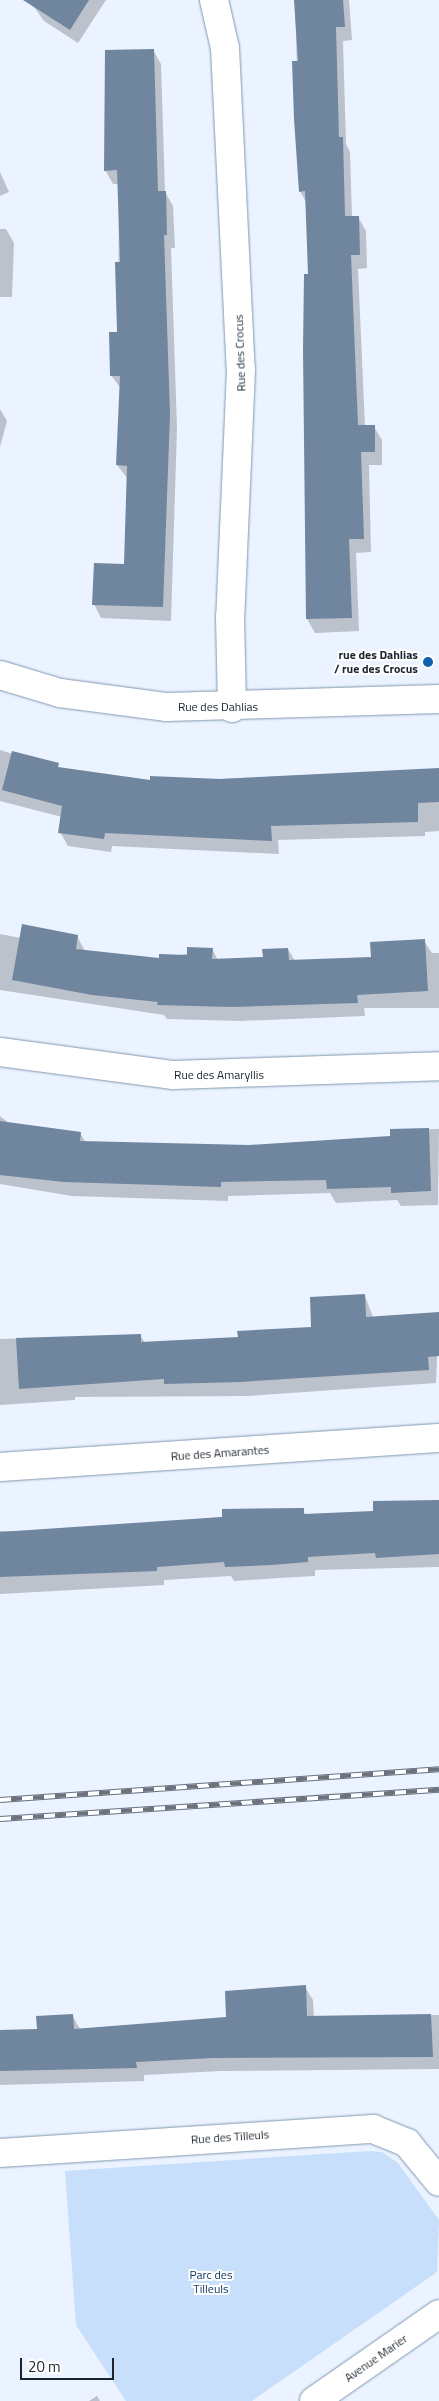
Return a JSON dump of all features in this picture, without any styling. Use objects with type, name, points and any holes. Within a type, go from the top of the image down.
[{"type":"street","name":"Rue des Crocus","points":[[214,0],[225,48],[241,370],[230,617],[232,708]]},
{"type":"street","name":"Rue des Dahlias","points":[[0,675],[115,702],[232,708],[439,699]]},
{"type":"street","name":"Rue des Amaryllis","points":[[0,1052],[173,1075],[439,1066]]},
{"type":"street","name":"Rue des Amarantes","points":[[0,1467],[439,1438]]},
{"type":"street","name":"Rue des Tilleuls","points":[[0,2153],[373,2129],[407,2143],[439,2182]]},
{"type":"street","name":"Avenue Marier","points":[[314,2401],[439,2314]]},
{"type":"green space","name":"Parc des Tilleuls","points":[[369,2151],[382,2152],[398,2163],[439,2220],[437,2272],[252,2401],[126,2401],[76,2325],[65,2171]]},
{"type":"building","points":[[23,0],[89,0],[70,30]]},
{"type":"building","points":[[294,0],[343,0],[345,27],[336,27],[339,137],[343,137],[345,216],[359,216],[360,255],[351,255],[358,425],[375,425],[375,452],[361,452],[364,539],[349,539],[352,618],[306,619],[303,350],[304,274],[308,274],[305,191],[299,192],[294,119],[292,61],[298,61]]},
{"type":"building","points":[[154,49],[158,191],[166,191],[167,235],[164,235],[170,414],[163,607],[92,605],[94,563],[124,564],[127,466],[116,465],[120,376],[110,376],[109,332],[117,332],[115,262],[120,262],[117,170],[104,171],[105,50]]},
{"type":"building","points":[[12,751],[59,763],[58,767],[150,780],[150,776],[220,779],[439,768],[439,802],[418,803],[418,822],[271,826],[272,841],[105,833],[104,839],[58,833],[62,806],[2,790]]},
{"type":"building","points":[[22,924],[78,935],[76,949],[159,958],[159,954],[187,955],[187,947],[213,948],[212,959],[263,957],[262,949],[288,948],[289,960],[371,957],[370,942],[425,939],[428,991],[357,995],[358,1003],[232,1007],[157,1005],[158,1002],[92,995],[12,980]]},
{"type":"building","points":[[0,1121],[81,1132],[80,1141],[249,1145],[390,1136],[390,1129],[429,1128],[431,1191],[391,1193],[391,1187],[327,1189],[326,1180],[221,1182],[221,1187],[64,1182],[0,1175]]},
{"type":"building","points":[[365,1294],[366,1317],[439,1312],[439,1356],[428,1357],[429,1370],[240,1382],[164,1384],[164,1379],[19,1389],[16,1338],[141,1334],[141,1342],[238,1337],[237,1331],[311,1327],[310,1297]]},
{"type":"building","points":[[439,1500],[439,1554],[376,1558],[375,1553],[308,1557],[308,1562],[271,1565],[225,1567],[224,1562],[157,1567],[157,1571],[0,1577],[0,1532],[222,1517],[222,1509],[304,1508],[304,1514],[373,1511],[373,1501]]},
{"type":"building","points":[[306,1985],[307,2016],[431,2014],[433,2057],[213,2058],[136,2062],[137,2068],[0,2071],[0,2030],[37,2029],[36,2016],[73,2014],[74,2029],[226,2017],[225,1991]]},
{"type":"railway","points":[[0,1800],[439,1769]]},
{"type":"railway","points":[[0,1819],[439,1790]]},
{"type":"place","name":"rue des Dahlias / rue des Crocus","points":[[428,662]]}]
